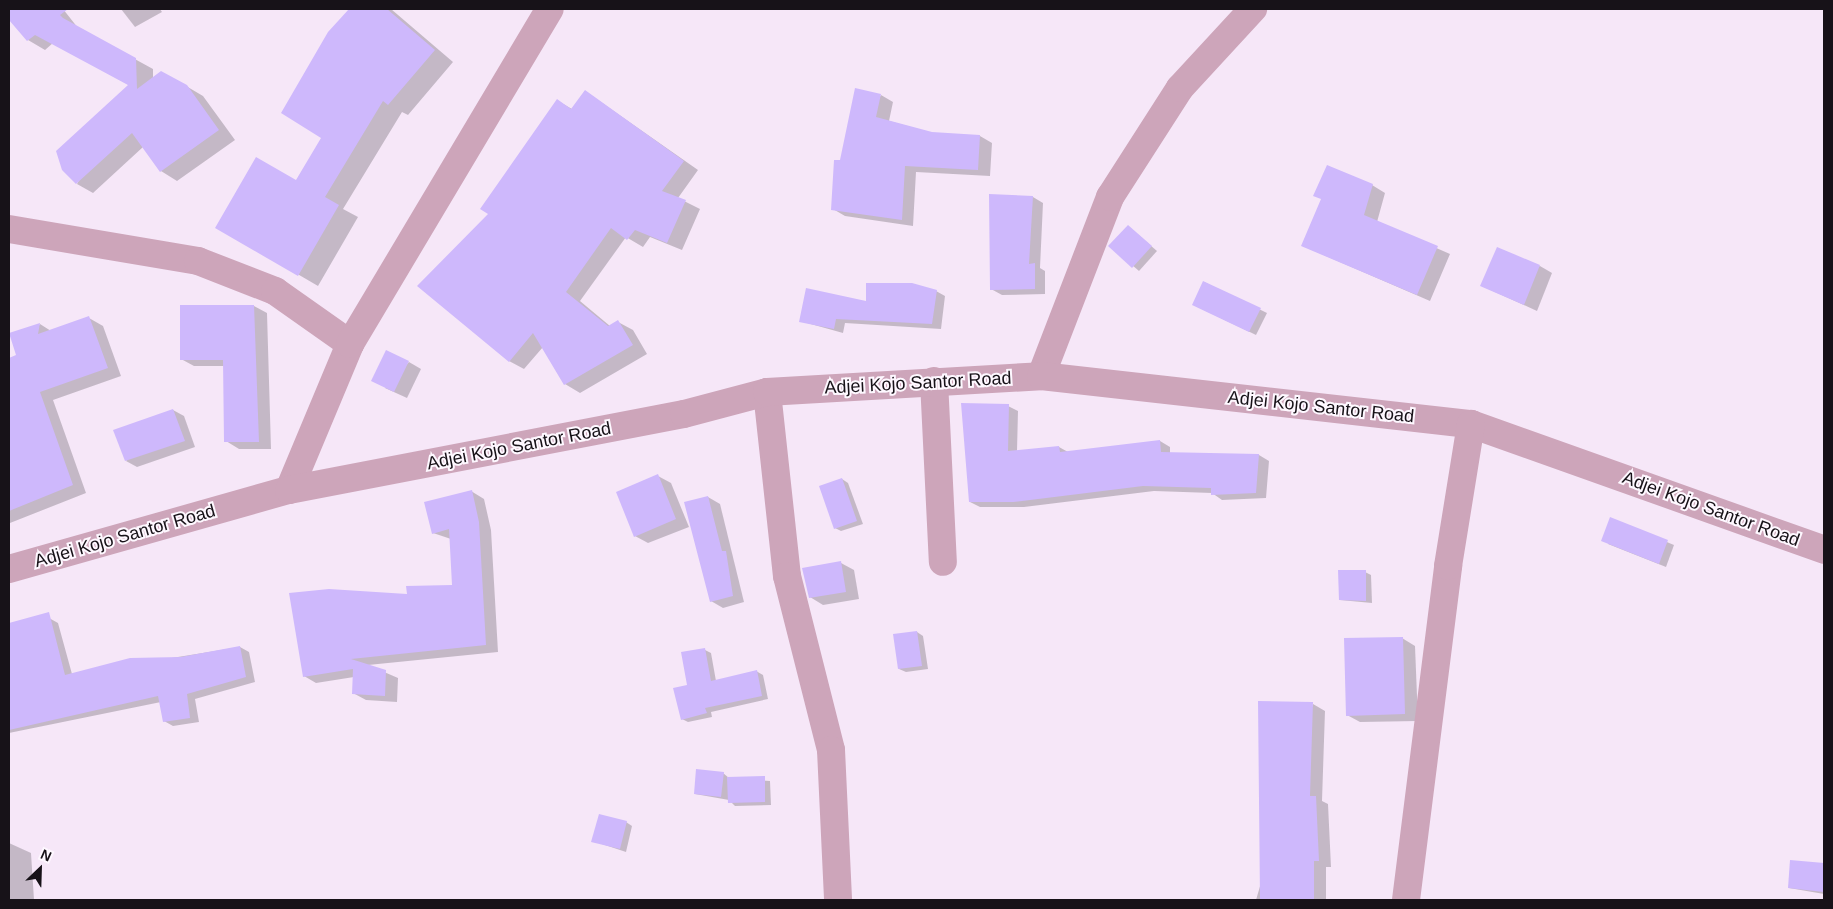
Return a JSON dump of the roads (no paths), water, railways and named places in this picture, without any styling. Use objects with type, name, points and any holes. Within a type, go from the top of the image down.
[{"type":"street","points":[[289,490],[350,344],[550,9]]},
{"type":"street","points":[[1042,376],[1110,197],[1180,88],[1253,9]]},
{"type":"street","points":[[9,229],[198,261],[275,291],[350,344]]},
{"type":"street","name":"Adjei Kojo Santor Road","points":[[9,569],[289,490],[684,414],[767,392],[1042,376],[1471,424],[1824,550]]},
{"type":"street","points":[[934,381],[942,562]]},
{"type":"street","points":[[767,392],[787,576],[831,750],[838,900]]},
{"type":"street","points":[[1406,900],[1448,566],[1471,424]]}]
